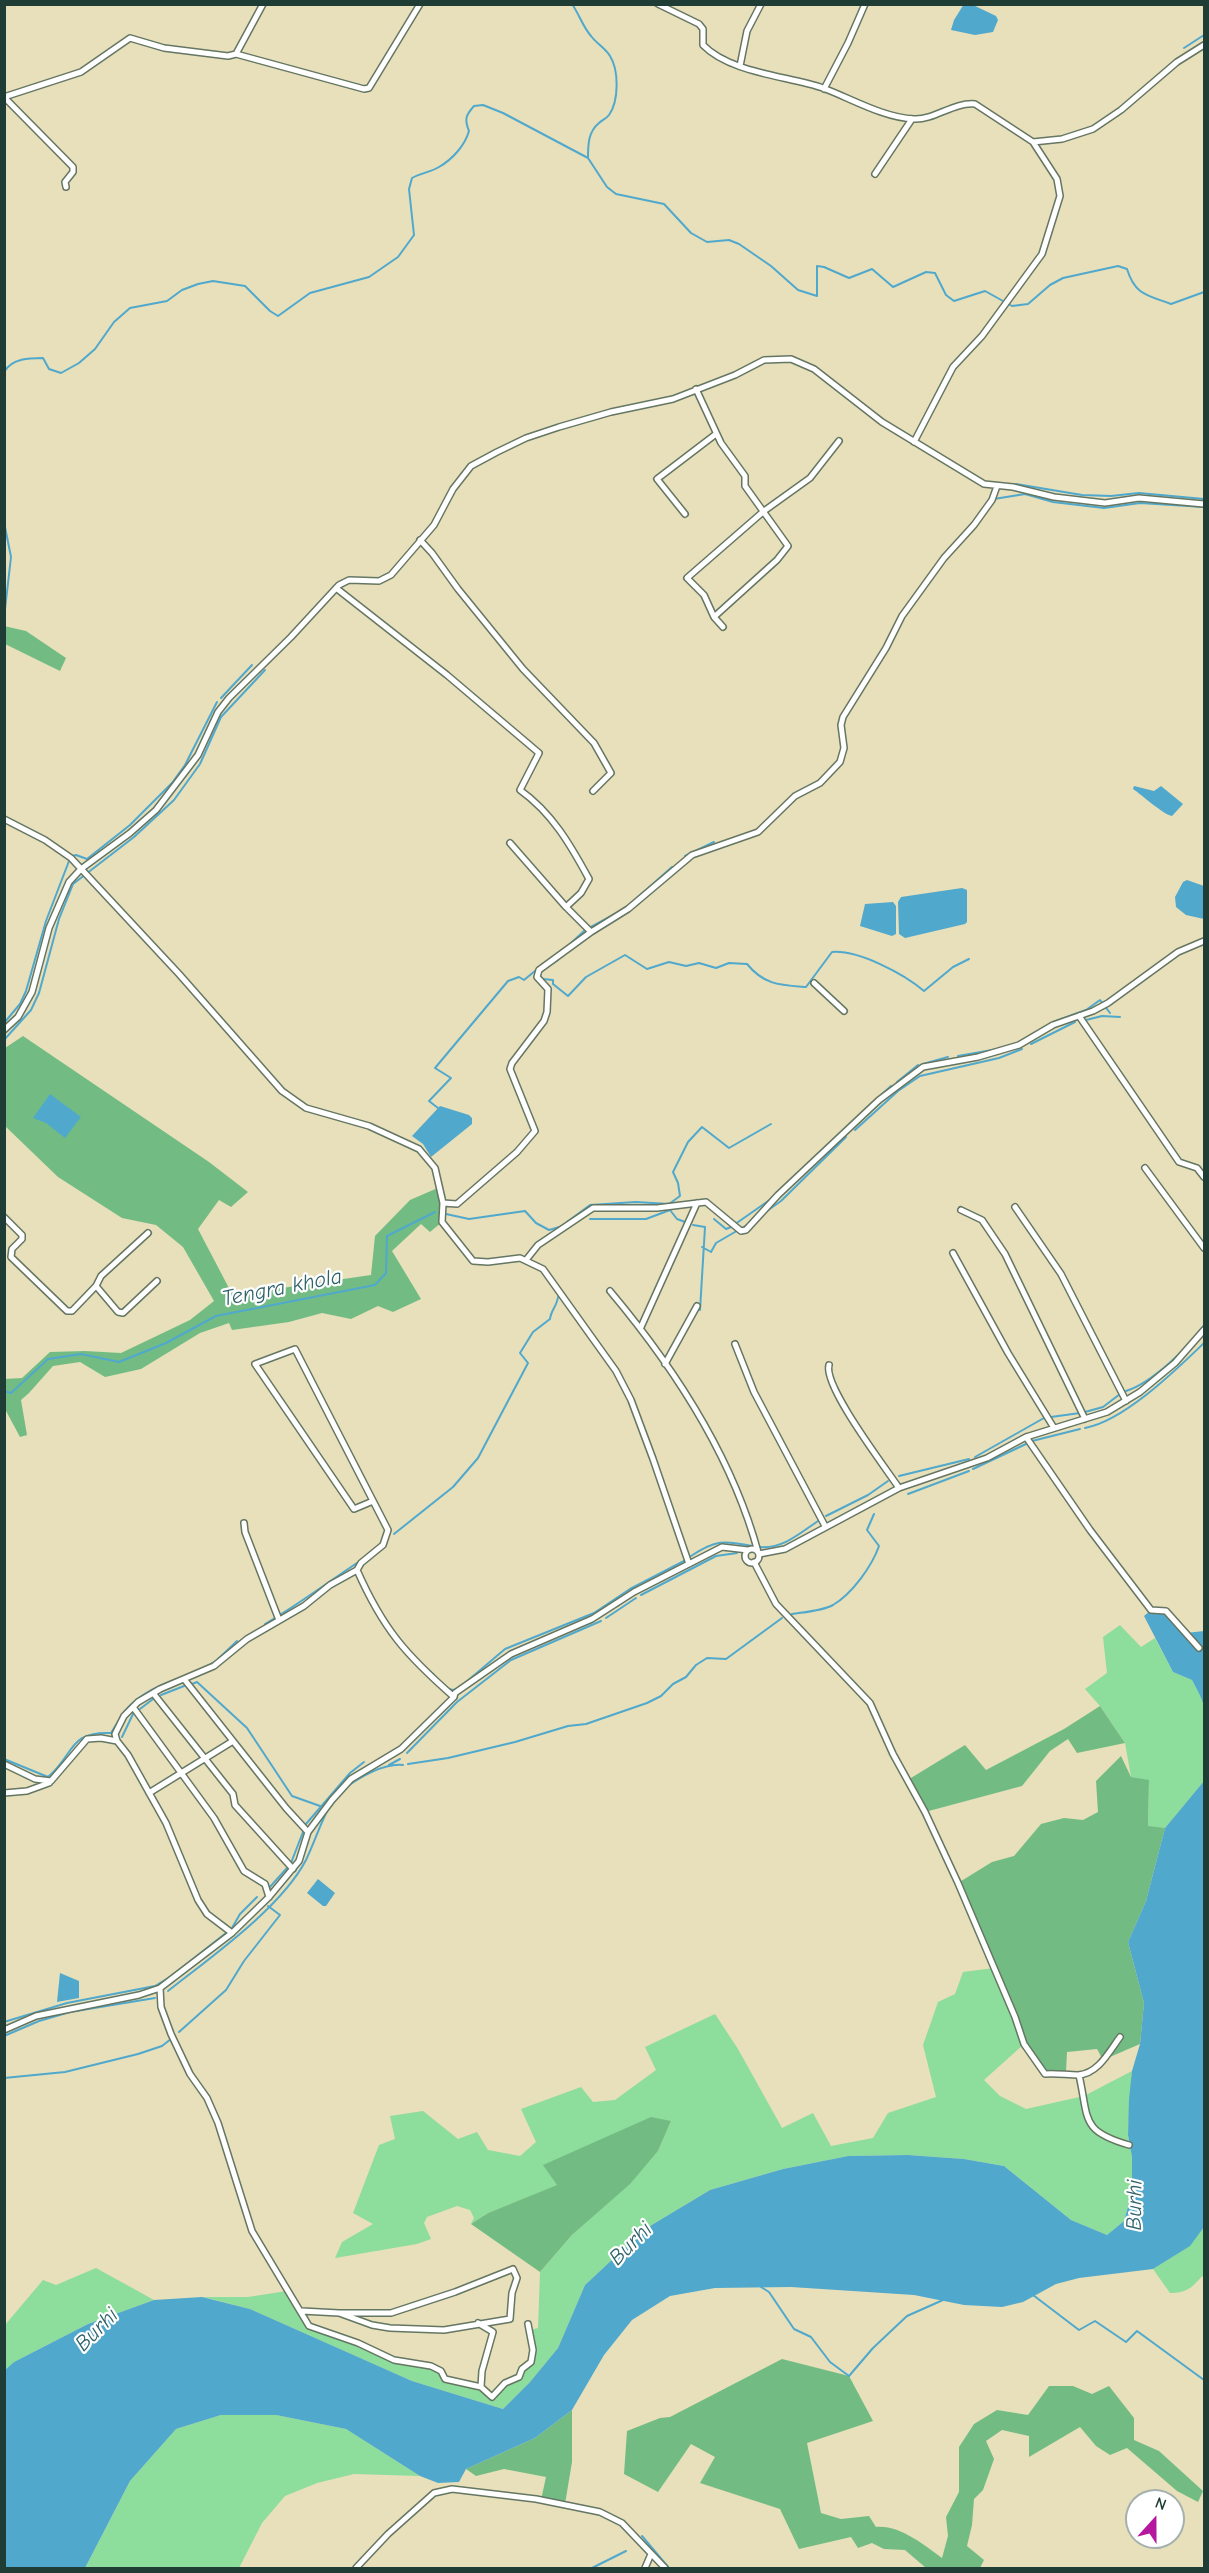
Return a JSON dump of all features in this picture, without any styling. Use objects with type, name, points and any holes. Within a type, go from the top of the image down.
[{"type":"street","points":[[236,54],[264,4]]},
{"type":"street","points":[[66,187],[65,182],[73,172],[73,167],[4,97],[81,72],[130,38],[164,48],[228,56],[236,54],[364,89],[369,88],[420,4]]},
{"type":"street","points":[[740,66],[747,31],[761,4]]},
{"type":"street","points":[[824,89],[866,4]]},
{"type":"street","points":[[658,5],[699,24],[703,29],[703,45],[708,50],[740,66],[824,89],[912,119],[923,118],[966,103],[975,104],[1033,142],[1057,179],[1060,196],[1042,254],[981,336],[953,367],[914,441]]},
{"type":"street","points":[[1033,142],[1062,139],[1093,129],[1121,110],[1178,62],[1204,45]]},
{"type":"street","points":[[875,174],[912,119]]},
{"type":"street","points":[[4,1030],[18,1017],[32,992],[49,928],[69,882],[81,869],[130,833],[156,810],[198,755],[218,712],[229,698],[336,588],[349,580],[379,581],[391,575],[434,525],[453,489],[471,466],[526,438],[611,412],[673,399],[735,375],[758,362],[791,359],[814,369],[882,422],[984,484],[1105,503],[1139,498],[1204,504]]},
{"type":"street","points":[[696,389],[717,434],[745,476],[745,486],[788,546],[777,560],[714,617]]},
{"type":"street","points":[[685,514],[657,479],[717,434]]},
{"type":"street","points":[[723,627],[714,617],[704,594],[687,578],[764,511],[810,478],[839,441]]},
{"type":"street","points":[[443,1203],[457,1204],[517,1152],[533,1135],[535,1128],[510,1069],[512,1063],[544,1021],[547,1012],[548,989],[538,979],[537,974],[591,932],[628,909],[692,855],[758,832],[795,796],[820,783],[840,762],[844,747],[841,725],[843,717],[886,648],[902,616],[944,558],[974,525],[992,500],[997,486]]},
{"type":"street","points":[[420,540],[523,669],[594,743],[611,773],[593,791]]},
{"type":"street","points":[[336,588],[447,675],[539,753],[520,790],[540,805],[570,844],[589,879],[581,893],[566,907]]},
{"type":"street","points":[[4,819],[45,840],[71,858],[179,974],[282,1091],[306,1108],[369,1126],[419,1149],[435,1168],[443,1203],[442,1222],[473,1261],[488,1262],[520,1258],[543,1269],[616,1371],[631,1400],[688,1564]]},
{"type":"street","points":[[510,843],[591,932]]},
{"type":"street","points":[[526,1260],[538,1245],[593,1208],[657,1208],[706,1202],[741,1232],[746,1230],[778,1195],[879,1100],[916,1072],[934,1064],[978,1057],[1018,1045],[1053,1025],[1094,1011],[1178,952],[1204,941]]},
{"type":"street","points":[[814,983],[844,1011]]},
{"type":"street","points":[[1079,1016],[1102,1053],[1179,1162],[1197,1168],[1204,1177]]},
{"type":"street","points":[[1145,1168],[1204,1248]]},
{"type":"street","points":[[640,1327],[697,1203]]},
{"type":"street","points":[[1015,1207],[1060,1274],[1126,1401]]},
{"type":"street","points":[[962,1210],[982,1220],[1005,1254],[1085,1419]]},
{"type":"street","points":[[4,1217],[22,1235],[22,1239],[12,1249],[11,1257],[68,1311],[72,1311],[96,1286],[101,1276],[148,1233]]},
{"type":"street","points":[[953,1253],[1008,1353],[1054,1428]]},
{"type":"street","points":[[96,1286],[120,1313],[157,1281]]},
{"type":"street","points":[[610,1291],[640,1327],[706,1429],[725,1466],[753,1533],[758,1553],[754,1562]]},
{"type":"street","points":[[665,1364],[697,1306]]},
{"type":"street","points":[[758,1553],[785,1549],[899,1488],[987,1458],[1026,1437],[1107,1412],[1140,1392],[1176,1363],[1204,1330]]},
{"type":"street","points":[[735,1344],[754,1392],[825,1526]]},
{"type":"street","points":[[232,1934],[207,1914],[198,1900],[176,1843],[115,1734],[124,1716],[153,1693],[214,1666],[247,1640],[304,1606],[330,1585],[357,1570],[361,1563],[383,1545],[388,1530],[295,1349],[255,1364],[354,1509],[373,1501]]},
{"type":"street","points":[[830,1365],[827,1371],[838,1398],[899,1488]]},
{"type":"street","points":[[1026,1437],[1151,1610],[1166,1611],[1199,1648]]},
{"type":"street","points":[[244,1523],[245,1532],[279,1620]]},
{"type":"street","points":[[4,2030],[36,2016],[139,1995],[160,1988],[232,1934],[269,1897],[299,1861],[308,1832],[351,1779],[401,1749],[454,1697],[455,1693],[476,1676],[511,1654],[592,1619],[634,1592],[722,1548],[754,1549],[758,1553]]},
{"type":"street","points":[[748,1550],[746,1558],[749,1562],[754,1562]]},
{"type":"street","points":[[754,1562],[776,1604],[870,1702],[892,1754],[925,1812],[958,1883],[1015,2017],[1024,2044],[1045,2074],[1066,2072],[1079,2075],[1098,2067],[1120,2037]]},
{"type":"street","points":[[357,1570],[380,1618],[393,1636],[410,1657],[454,1697]]},
{"type":"street","points":[[184,1679],[286,1808],[308,1832]]},
{"type":"street","points":[[153,1693],[233,1794],[235,1805],[292,1869]]},
{"type":"street","points":[[133,1707],[180,1775],[214,1818],[244,1871],[265,1884],[269,1897]]},
{"type":"street","points":[[4,1793],[27,1791],[51,1781],[87,1738],[107,1738],[117,1741]]},
{"type":"street","points":[[149,1793],[233,1741]]},
{"type":"street","points":[[4,1764],[35,1779],[51,1781]]},
{"type":"street","points":[[160,1988],[161,2007],[171,2034],[190,2074],[207,2098],[218,2123],[252,2231],[309,2326],[358,2343],[394,2360],[431,2366],[441,2372],[445,2379],[481,2386],[492,2397],[505,2383],[519,2377],[522,2369],[531,2362],[533,2350],[528,2324]]},
{"type":"street","points":[[1079,2075],[1090,2125],[1100,2135],[1129,2145]]},
{"type":"street","points":[[302,2311],[391,2313],[455,2292],[513,2269],[517,2278],[512,2293],[510,2319],[444,2330],[390,2328],[372,2325],[339,2313]]},
{"type":"street","points":[[478,2323],[493,2332],[482,2371],[481,2386]]},
{"type":"street","points":[[356,2568],[388,2534],[435,2493],[452,2489],[536,2499],[600,2512],[622,2523],[665,2568]]},
{"type":"street","points":[[645,2568],[651,2554]]},
{"type":"green space","points":[[4,626],[26,631],[66,658],[60,671],[5,644]]},
{"type":"green space","points":[[23,1036],[209,1162],[248,1192],[231,1207],[219,1200],[198,1229],[231,1292],[282,1288],[371,1275],[375,1236],[410,1200],[440,1187],[442,1222],[430,1232],[421,1224],[392,1251],[421,1299],[393,1312],[378,1306],[351,1319],[322,1313],[289,1322],[232,1330],[229,1323],[200,1333],[141,1369],[105,1377],[80,1362],[53,1366],[21,1400],[27,1435],[20,1437],[5,1409],[4,1379],[22,1378],[50,1352],[121,1353],[190,1320],[214,1301],[183,1247],[156,1225],[122,1218],[58,1177],[5,1126],[5,1048]]},
{"type":"green space","points":[[1120,1625],[1141,1647],[1155,1638],[1173,1672],[1192,1680],[1204,1703],[1204,1781],[1165,1828],[1148,1827],[1149,1781],[1131,1777],[1125,1743],[1100,1706],[1085,1689],[1107,1673],[1103,1637]]},
{"type":"green space","points":[[1100,1706],[1125,1743],[1077,1753],[1068,1739],[1050,1751],[1022,1786],[925,1812],[906,1781],[965,1745],[986,1770],[1064,1729]]},
{"type":"green space","points":[[1121,1756],[1131,1777],[1149,1780],[1148,1826],[1165,1828],[1146,1901],[1128,1942],[1144,2003],[1140,2044],[1103,2060],[1097,2049],[1067,2052],[1066,2072],[1045,2074],[1024,2044],[958,1883],[992,1862],[1014,1856],[1041,1824],[1064,1818],[1083,1820],[1098,1812],[1096,1781]]},
{"type":"green space","points":[[994,1968],[1024,2044],[984,2080],[1000,2096],[1026,2109],[1084,2096],[1132,2071],[1128,2135],[1132,2157],[1132,2192],[1124,2221],[1107,2235],[1071,2220],[1004,2166],[964,2159],[908,2155],[848,2156],[783,2169],[710,2190],[645,2229],[585,2285],[558,2348],[530,2382],[503,2409],[412,2381],[250,2309],[203,2297],[248,2297],[287,2291],[310,2326],[373,2351],[441,2371],[445,2379],[481,2387],[492,2397],[505,2383],[519,2377],[530,2362],[533,2350],[530,2330],[538,2328],[540,2272],[572,2235],[629,2184],[658,2151],[671,2121],[544,2165],[558,2185],[488,2213],[471,2224],[474,2218],[470,2210],[457,2206],[427,2217],[424,2223],[431,2239],[417,2244],[335,2258],[342,2242],[373,2224],[353,2213],[379,2145],[395,2139],[390,2116],[423,2111],[458,2139],[477,2132],[488,2150],[520,2156],[536,2142],[521,2109],[581,2087],[593,2102],[615,2100],[656,2070],[645,2047],[715,2014],[738,2049],[782,2128],[813,2113],[831,2146],[873,2138],[888,2113],[936,2097],[923,2045],[938,2002],[955,1994],[963,1972]]},
{"type":"green space","points":[[651,2117],[671,2121],[658,2151],[630,2184],[572,2235],[540,2272],[471,2224],[488,2213],[557,2185],[543,2165]]},
{"type":"green space","points":[[1204,2227],[1204,2278],[1202,2276],[1185,2291],[1170,2293],[1153,2269],[1189,2246]]},
{"type":"green space","points":[[96,2268],[154,2300],[88,2324],[14,2362],[5,2370],[5,2325],[43,2280],[56,2285]]},
{"type":"green space","points":[[782,2359],[849,2376],[873,2421],[807,2443],[821,2513],[841,2519],[869,2516],[876,2527],[894,2529],[903,2533],[942,2558],[948,2536],[946,2517],[959,2492],[959,2447],[974,2424],[997,2410],[1028,2415],[1049,2386],[1073,2386],[1092,2394],[1109,2386],[1134,2418],[1134,2440],[1159,2451],[1203,2491],[1198,2502],[1185,2495],[1185,2489],[1175,2489],[1127,2448],[1110,2455],[1096,2446],[1080,2427],[1029,2457],[1029,2436],[1002,2430],[986,2441],[994,2459],[983,2490],[974,2499],[972,2525],[967,2546],[984,2560],[980,2568],[926,2568],[905,2550],[884,2549],[872,2543],[858,2548],[851,2537],[799,2549],[780,2509],[700,2483],[715,2457],[691,2444],[658,2492],[624,2474],[627,2431],[660,2418],[670,2417]]},
{"type":"green space","points":[[572,2410],[572,2462],[565,2504],[541,2500],[546,2477],[504,2469],[476,2476],[466,2469],[535,2438]]},
{"type":"green space","points":[[221,2415],[276,2415],[346,2429],[420,2476],[354,2474],[317,2483],[285,2496],[262,2523],[239,2568],[85,2568],[130,2481],[176,2429]]},
{"type":"water","points":[[964,4],[973,5],[996,16],[998,20],[993,32],[975,35],[951,30]]},
{"type":"water","points":[[1134,786],[1154,791],[1161,786],[1183,804],[1172,816],[1168,815],[1133,789]]},
{"type":"water","points":[[1187,880],[1204,886],[1204,919],[1186,915],[1176,907],[1175,897],[1183,882]]},
{"type":"water","points":[[962,888],[967,890],[967,922],[965,924],[905,938],[899,934],[898,902],[901,897]]},
{"type":"water","points":[[893,902],[896,906],[896,934],[892,936],[860,926],[865,904]]},
{"type":"water","points":[[50,1094],[81,1117],[65,1138],[46,1123],[33,1118]]},
{"type":"water","points":[[440,1106],[469,1115],[472,1118],[472,1124],[431,1157],[423,1144],[412,1136]]},
{"type":"water","points":[[1151,1610],[1166,1611],[1186,1633],[1204,1631],[1204,1703],[1192,1680],[1173,1672],[1144,1616]]},
{"type":"water","name":"Burhi","points":[[1204,1781],[1204,2227],[1190,2246],[1153,2269],[1079,2278],[1056,2284],[1023,2302],[1002,2307],[964,2305],[914,2295],[791,2287],[715,2288],[670,2296],[632,2320],[604,2355],[572,2410],[535,2438],[466,2469],[459,2482],[438,2483],[420,2476],[346,2429],[276,2415],[221,2415],[176,2429],[130,2481],[85,2568],[5,2568],[5,2370],[14,2362],[88,2324],[154,2300],[202,2297],[250,2309],[412,2381],[503,2409],[530,2382],[558,2348],[585,2285],[645,2229],[710,2190],[783,2169],[848,2156],[908,2155],[964,2159],[1004,2166],[1071,2220],[1107,2235],[1124,2221],[1132,2192],[1132,2157],[1128,2135],[1129,2099],[1132,2071],[1140,2044],[1144,2003],[1128,1942],[1146,1901],[1165,1828]]},
{"type":"water","points":[[318,1879],[335,1893],[326,1906],[307,1893]]},
{"type":"water","points":[[60,1973],[79,1981],[79,1998],[57,2002]]},
{"type":"waterway","points":[[572,4],[593,39],[610,56],[616,77],[615,102],[608,116],[593,130],[588,158]]},
{"type":"waterway","points":[[1184,48],[1204,35]]},
{"type":"waterway","points":[[4,372],[16,361],[43,358],[49,369],[61,373],[79,363],[95,349],[114,322],[130,308],[167,301],[182,290],[198,284],[213,281],[245,286],[278,316],[310,293],[369,277],[398,257],[414,235],[409,189],[412,178],[436,169],[454,156],[469,131],[466,120],[468,115],[474,106],[483,105],[503,113],[588,158],[607,187],[616,194],[664,204],[691,233],[707,242],[729,240],[739,244],[771,266],[798,290],[817,296],[817,266],[849,278],[872,269],[893,287],[926,272],[935,273],[946,295],[954,301],[985,291],[1012,306],[1028,304],[1050,285],[1063,278],[1118,266],[1127,269],[1130,278],[1143,293],[1171,304],[1204,292]]},
{"type":"waterway","points":[[1016,484],[1082,495],[1111,496],[1139,493],[1204,499]]},
{"type":"waterway","points":[[994,499],[1025,494],[1053,502],[1104,508],[1140,503],[1204,507]]},
{"type":"waterway","points":[[4,522],[11,557],[4,618]]},
{"type":"waterway","points":[[221,698],[252,665]]},
{"type":"waterway","points":[[4,1040],[31,1010],[39,993],[59,919],[73,884],[134,837],[174,800],[200,764],[221,717],[265,670]]},
{"type":"waterway","points":[[73,856],[87,859],[130,825],[172,783],[185,765],[217,702]]},
{"type":"waterway","points":[[685,856],[714,842]]},
{"type":"waterway","points":[[4,1023],[20,1004],[26,991],[46,921],[69,861]]},
{"type":"waterway","points":[[629,905],[672,867]]},
{"type":"waterway","points":[[589,928],[617,913]]},
{"type":"waterway","points":[[569,945],[584,931]]},
{"type":"waterway","points":[[558,960],[541,971],[540,976],[543,979],[553,980],[553,984],[568,996],[586,977],[625,955],[647,969],[669,962],[686,966],[699,963],[716,968],[729,963],[747,964],[753,971],[773,983],[806,987],[832,952],[843,952],[881,964],[924,991],[953,967],[969,959]]},
{"type":"waterway","points":[[438,1108],[429,1101],[451,1078],[435,1068],[508,981],[519,977],[524,980],[552,957]]},
{"type":"waterway","points":[[1053,1022],[1086,1010],[1100,1000],[1110,1013]]},
{"type":"waterway","points":[[1086,1020],[1102,1016],[1120,1017]]},
{"type":"waterway","points":[[1031,1044],[1075,1022]]},
{"type":"waterway","points":[[958,1056],[998,1049]]},
{"type":"waterway","points":[[855,1130],[898,1091],[920,1076],[999,1058],[1022,1049]]},
{"type":"waterway","points":[[923,1064],[948,1057]]},
{"type":"waterway","points":[[897,1082],[918,1065]]},
{"type":"waterway","points":[[880,1096],[891,1086]]},
{"type":"waterway","points":[[847,1127],[873,1102]]},
{"type":"waterway","points":[[567,1222],[590,1205],[636,1202],[669,1204],[680,1196],[673,1172],[688,1142],[702,1127],[729,1148],[771,1124]]},
{"type":"waterway","points":[[764,1213],[781,1201],[846,1137]]},
{"type":"waterway","points":[[714,1219],[726,1229],[771,1199]]},
{"type":"waterway","points":[[590,1219],[646,1219],[670,1210],[677,1219],[688,1223]]},
{"type":"waterway","name":"Tengra khola","points":[[446,1214],[469,1219],[525,1211],[536,1223],[549,1230],[563,1226]]},
{"type":"waterway","name":"Tengra khola","points":[[4,1391],[11,1393],[48,1359],[81,1354],[119,1362],[166,1343],[216,1316],[375,1285],[386,1273],[387,1236],[435,1212]]},
{"type":"waterway","points":[[693,1225],[705,1227],[700,1310]]},
{"type":"waterway","points":[[702,1247],[711,1252],[716,1243],[747,1225]]},
{"type":"waterway","points":[[394,1534],[453,1487],[478,1458],[528,1363],[520,1353],[533,1332],[550,1319],[558,1297]]},
{"type":"waterway","points":[[1126,1391],[1147,1380],[1169,1363],[1204,1325]]},
{"type":"waterway","points":[[1085,1428],[1116,1416],[1149,1393],[1204,1343]]},
{"type":"waterway","points":[[1085,1412],[1103,1407],[1120,1394]]},
{"type":"waterway","points":[[1051,1417],[1080,1413]]},
{"type":"waterway","points":[[975,1457],[1044,1418]]},
{"type":"waterway","points":[[1032,1441],[1080,1429]]},
{"type":"waterway","points":[[973,1469],[1026,1444]]},
{"type":"waterway","points":[[899,1476],[969,1459]]},
{"type":"waterway","points":[[908,1494],[969,1471]]},
{"type":"waterway","points":[[826,1516],[868,1495],[888,1481]]},
{"type":"waterway","points":[[792,1614],[829,1607],[854,1587],[866,1571],[879,1546],[867,1530],[874,1514]]},
{"type":"waterway","points":[[760,1547],[784,1543],[818,1521]]},
{"type":"waterway","points":[[691,1556],[713,1544],[727,1542],[752,1546]]},
{"type":"waterway","points":[[641,1595],[716,1556],[737,1553]]},
{"type":"waterway","points":[[265,1624],[360,1561]]},
{"type":"waterway","points":[[465,1683],[505,1649],[594,1613],[630,1589],[684,1561]]},
{"type":"waterway","points":[[606,1618],[636,1598]]},
{"type":"waterway","points":[[408,1764],[448,1758],[515,1742],[568,1726],[586,1724],[647,1703],[661,1696],[707,1658],[726,1659],[782,1618]]},
{"type":"waterway","points":[[407,1753],[457,1702],[511,1660],[601,1621]]},
{"type":"waterway","points":[[202,1669],[216,1661],[237,1641]]},
{"type":"waterway","points":[[423,1665],[434,1675]]},
{"type":"waterway","points":[[124,1712],[148,1692],[177,1679]]},
{"type":"waterway","points":[[192,1684],[197,1682],[247,1728],[292,1796],[320,1806]]},
{"type":"waterway","points":[[161,1695],[184,1686]]},
{"type":"waterway","points":[[446,1688],[458,1689]]},
{"type":"waterway","points":[[1200,1692],[1204,1703]]},
{"type":"waterway","points":[[140,1709],[153,1699]]},
{"type":"waterway","points":[[122,1737],[133,1714]]},
{"type":"waterway","points":[[4,1759],[48,1777],[79,1740],[97,1733],[111,1733],[121,1717]]},
{"type":"waterway","points":[[389,1765],[400,1759]]},
{"type":"waterway","points":[[306,1824],[350,1773],[364,1762]]},
{"type":"waterway","points":[[345,1788],[380,1768],[403,1765]]},
{"type":"waterway","points":[[168,1991],[244,1931],[280,1896],[306,1860],[328,1809]]},
{"type":"waterway","points":[[291,1863],[303,1832]]},
{"type":"waterway","points":[[269,1888],[287,1868]]},
{"type":"waterway","points":[[232,1928],[240,1914],[257,1897]]},
{"type":"waterway","points":[[179,2032],[226,1990],[244,1961],[280,1915],[268,1906]]},
{"type":"waterway","points":[[4,2022],[67,2003],[155,1986],[226,1933]]},
{"type":"waterway","points":[[4,2036],[39,2021],[70,2012],[155,1998]]},
{"type":"waterway","points":[[4,2078],[65,2072],[138,2054],[162,2046],[171,2039]]},
{"type":"waterway","points":[[761,2287],[769,2292],[794,2329],[811,2337],[830,2362],[849,2376],[873,2348],[907,2316],[943,2300]]},
{"type":"waterway","points":[[1033,2295],[1079,2330],[1095,2321],[1126,2342],[1137,2331],[1204,2380]]},
{"type":"waterway","points":[[642,2536],[669,2568]]},
{"type":"waterway","points":[[592,2568],[626,2551]]}]
